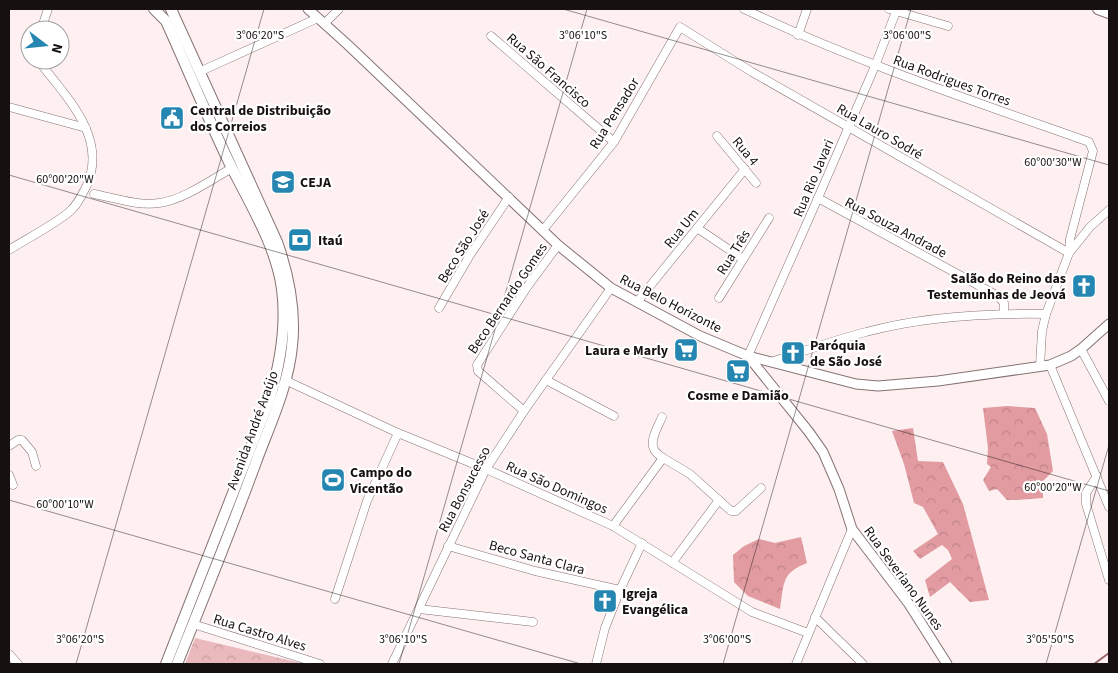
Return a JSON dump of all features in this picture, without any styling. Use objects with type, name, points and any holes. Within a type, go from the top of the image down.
[{"type":"main road","name":"Avenida André Araújo","points":[[154,9],[166,21],[232,168],[264,232],[276,264],[282,288],[284,309],[280,354],[269,401],[166,664]]},
{"type":"main road","name":"Avenida André Araújo","points":[[171,9],[277,242],[286,266],[293,309],[294,329],[286,382],[177,664]]},
{"type":"main road","points":[[1098,9],[1109,13]]},
{"type":"street","name":"Rua Belo Horizonte","points":[[308,9],[558,245],[611,288],[700,336],[748,356],[856,384],[878,386],[938,381],[1050,364],[1071,356],[1109,324]]},
{"type":"street","points":[[199,72],[321,20],[339,9]]},
{"type":"street","name":"Rua Rodrigues Torres","points":[[744,9],[875,66],[1090,142],[1093,150],[1070,239],[1070,253]]},
{"type":"street","points":[[798,34],[807,9]]},
{"type":"street","points":[[894,10],[948,26]]},
{"type":"street","name":"Rua Rio Javari","points":[[748,356],[875,66],[894,10]]},
{"type":"street","name":"Rua Lauro Sodré","points":[[680,27],[848,128],[1070,253]]},
{"type":"street","name":"Rua Pensador","points":[[542,230],[614,142],[680,27]]},
{"type":"street","name":"Rua São Francisco","points":[[490,36],[614,142]]},
{"type":"street","points":[[9,250],[69,212],[82,197],[89,180],[92,164],[92,146],[86,128],[82,119],[45,70]]},
{"type":"street","points":[[9,107],[86,128]]},
{"type":"street","name":"Rua 4","points":[[717,136],[756,183]]},
{"type":"street","points":[[94,194],[136,202],[159,203],[179,197],[232,168]]},
{"type":"street","name":"Rua Um","points":[[637,302],[744,169]]},
{"type":"street","name":"Beco São José","points":[[440,308],[470,255],[508,197]]},
{"type":"street","name":"Rua Souza Andrade","points":[[818,198],[998,296],[1004,303],[1004,314]]},
{"type":"street","points":[[1040,366],[1042,331],[1046,314],[1070,253],[1090,227],[1109,210]]},
{"type":"street","name":"Rua Três","points":[[719,298],[768,218]]},
{"type":"street","points":[[697,228],[743,259]]},
{"type":"street","name":"Beco Bernardo Gomes","points":[[524,411],[478,371],[477,365],[527,286],[558,245]]},
{"type":"street","name":"Rua Bonsucesso","points":[[392,664],[486,469],[524,411],[611,288]]},
{"type":"street","points":[[771,362],[867,331],[918,322],[1004,314],[1046,314]]},
{"type":"street","points":[[1081,349],[1109,401]]},
{"type":"street","name":"Rua Severiano Nunes","points":[[748,356],[823,452],[852,529],[909,604],[947,664]]},
{"type":"street","points":[[1050,364],[1109,507]]},
{"type":"street","points":[[546,380],[614,416]]},
{"type":"street","name":"Rua São Domingos","points":[[286,382],[398,433],[486,469],[613,526],[752,612],[808,633]]},
{"type":"street","points":[[662,417],[653,439],[654,450],[663,458],[690,474],[731,511],[736,511],[761,488]]},
{"type":"street","points":[[335,599],[367,501],[398,433]]},
{"type":"street","points":[[9,446],[18,440],[22,440],[32,452],[36,466]]},
{"type":"street","points":[[613,526],[663,458]]},
{"type":"street","points":[[9,475],[13,485]]},
{"type":"street","points":[[1097,476],[1086,493],[1086,504],[1109,580]]},
{"type":"street","points":[[672,563],[719,500]]},
{"type":"street","points":[[796,664],[852,529]]},
{"type":"street","points":[[844,545],[860,541]]},
{"type":"street","points":[[596,664],[605,628],[642,543]]},
{"type":"street","name":"Beco Santa Clara","points":[[448,546],[535,572],[620,590]]},
{"type":"street","points":[[420,609],[533,622]]},
{"type":"street","points":[[815,617],[863,664]]},
{"type":"street","name":"Rua Castro Alves","points":[[193,624],[320,664]]},
{"type":"street","points":[[9,654],[18,664]]},
{"type":"green space","points":[[1007,406],[1035,408],[1047,434],[1053,471],[1043,481],[1043,498],[1007,500],[997,489],[989,491],[983,480],[991,467],[987,464],[988,448],[983,408]]},
{"type":"green space","points":[[913,428],[918,461],[943,462],[963,504],[989,600],[970,602],[950,582],[930,597],[925,580],[952,559],[948,550],[942,545],[920,559],[913,551],[938,534],[923,507],[914,503],[904,464],[892,431]]},
{"type":"green space","points":[[801,537],[807,563],[792,571],[785,580],[780,609],[748,596],[734,582],[733,555],[744,546],[759,539],[775,543]]},
{"type":"green space","points":[[195,638],[305,664],[185,664]]},
{"type":"waterway","points":[[1094,664],[1109,653]]},
{"type":"place","name":"Central de Distribuição dos Correios","points":[[172,118]]},
{"type":"place","name":"CEJA","points":[[283,182]]},
{"type":"place","name":"Itaú","points":[[300,240]]},
{"type":"place","name":"Salão do Reino das Testemunhas de Jeová","points":[[1084,286]]},
{"type":"place","name":"Laura e Marly","points":[[686,350]]},
{"type":"place","name":"Paróquia de São José","points":[[793,353]]},
{"type":"place","name":"Cosme e Damião","points":[[738,371]]},
{"type":"place","name":"Campo do Vicentão","points":[[333,480]]},
{"type":"place","name":"Igreja Evangélica","points":[[605,601]]}]
